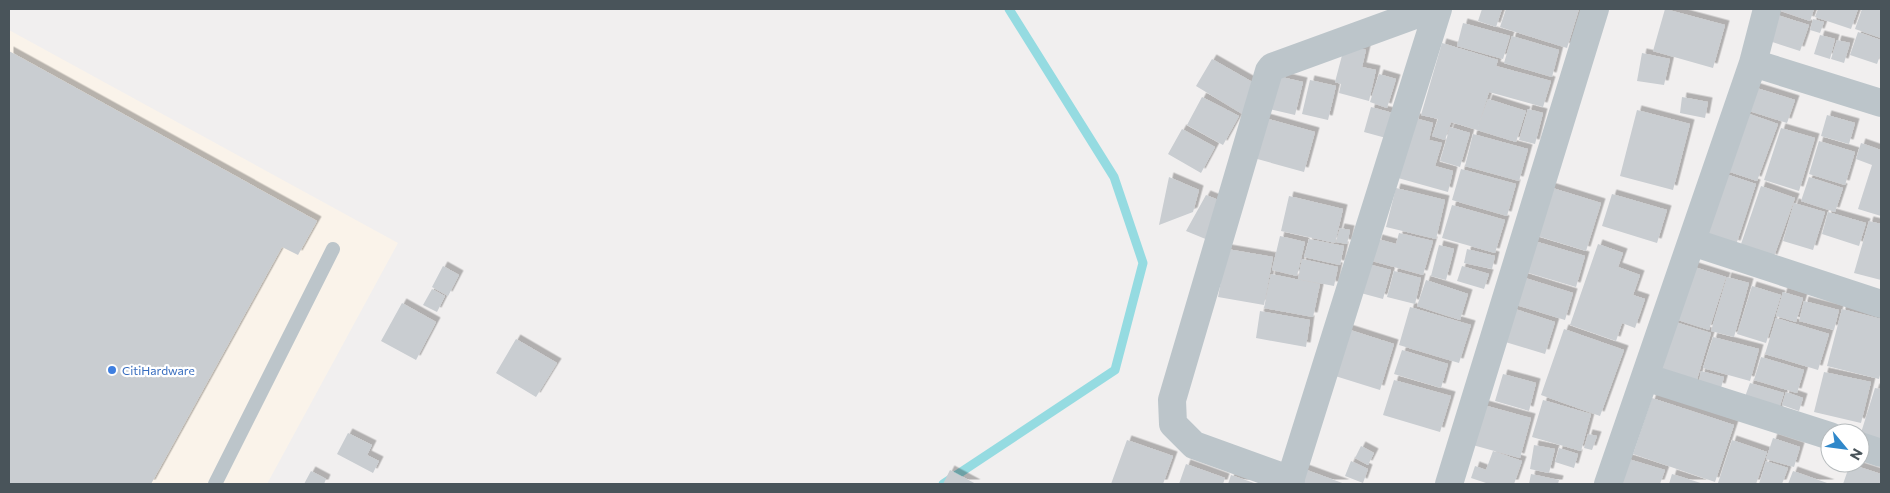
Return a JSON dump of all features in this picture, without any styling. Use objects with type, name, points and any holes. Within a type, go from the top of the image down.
[{"type":"street","points":[[1431,9],[1272,67],[1266,81],[1172,400],[1173,424],[1194,445],[1290,482],[1438,9]]},
{"type":"street","points":[[1450,484],[1596,9]]},
{"type":"street","points":[[1608,484],[1754,63],[1767,9]]},
{"type":"street","points":[[1754,63],[1881,102]]},
{"type":"street","points":[[1692,242],[1881,304]]},
{"type":"street","points":[[1645,377],[1820,433]]},
{"type":"lane","points":[[215,484],[333,249]]},
{"type":"shaded area","name":"CitiHardware","points":[[9,30],[398,243],[267,484],[9,484]]},
{"type":"building","points":[[1482,9],[1502,9],[1496,27],[1478,21]]},
{"type":"building","points":[[1506,9],[1579,9],[1567,48],[1500,27]]},
{"type":"building","points":[[1665,9],[1725,25],[1713,68],[1653,51]]},
{"type":"building","points":[[1775,9],[1814,9],[1810,21]]},
{"type":"building","points":[[1818,9],[1858,9],[1851,29],[1815,17]]},
{"type":"building","points":[[1862,9],[1881,9],[1881,38],[1855,29]]},
{"type":"building","points":[[1774,14],[1809,25],[1800,51],[1766,40]]},
{"type":"building","points":[[1813,19],[1824,22],[1820,33],[1810,30]]},
{"type":"building","points":[[1463,23],[1510,36],[1503,59],[1457,46]]},
{"type":"building","points":[[1858,32],[1881,40],[1881,53],[1877,64],[1850,55]]},
{"type":"building","points":[[1820,35],[1835,39],[1830,59],[1814,54]]},
{"type":"building","points":[[1512,36],[1559,50],[1552,77],[1504,63]]},
{"type":"building","points":[[1837,40],[1850,43],[1844,63],[1831,59]]},
{"type":"building","points":[[1442,43],[1498,60],[1496,66],[1551,81],[1543,107],[1489,92],[1478,127],[1488,99],[1526,111],[1516,142],[1451,122],[1445,140],[1432,136],[1438,119],[1421,115]]},
{"type":"building","points":[[1345,44],[1366,50],[1362,67],[1376,70],[1369,101],[1339,93],[1341,84],[1335,82]]},
{"type":"building","name":"CitiHardware","points":[[9,51],[317,221],[298,255],[282,247],[151,484],[9,484]]},
{"type":"building","points":[[1642,53],[1670,59],[1664,85],[1637,81]]},
{"type":"building","points":[[1212,59],[1261,87],[1244,115],[1196,86]]},
{"type":"building","points":[[1379,74],[1396,79],[1387,108],[1370,102]]},
{"type":"building","points":[[1273,75],[1303,82],[1295,115],[1265,108]]},
{"type":"building","points":[[1310,80],[1336,86],[1328,120],[1302,114]]},
{"type":"building","points":[[1750,86],[1795,100],[1787,123],[1743,109]]},
{"type":"building","points":[[1202,97],[1239,116],[1223,145],[1187,125]]},
{"type":"building","points":[[1682,97],[1708,102],[1705,118],[1680,113]]},
{"type":"building","points":[[1371,107],[1393,113],[1386,138],[1364,132]]},
{"type":"building","points":[[1528,109],[1543,113],[1535,144],[1519,140]]},
{"type":"building","points":[[1637,110],[1690,124],[1673,190],[1620,176]]},
{"type":"building","points":[[1741,111],[1778,124],[1757,181],[1721,169]]},
{"type":"building","points":[[1827,115],[1855,123],[1849,144],[1821,136]]},
{"type":"building","points":[[1261,117],[1315,132],[1304,172],[1250,157]]},
{"type":"building","points":[[1415,118],[1433,123],[1429,140],[1442,143],[1435,166],[1453,171],[1448,192],[1398,178]]},
{"type":"building","points":[[1450,127],[1470,133],[1460,167],[1440,161]]},
{"type":"building","points":[[1781,128],[1815,138],[1799,191],[1764,180]]},
{"type":"building","points":[[1182,129],[1215,147],[1201,173],[1168,154]]},
{"type":"building","points":[[1473,134],[1528,149],[1519,181],[1465,166]]},
{"type":"building","points":[[1819,141],[1855,152],[1845,185],[1809,174]]},
{"type":"building","points":[[1861,143],[1881,150],[1881,216],[1858,209],[1872,165],[1856,159]]},
{"type":"building","points":[[1461,169],[1516,184],[1507,216],[1452,200]]},
{"type":"building","points":[[1720,172],[1756,184],[1736,245],[1700,233]]},
{"type":"building","points":[[1169,177],[1199,190],[1193,212],[1159,225]]},
{"type":"building","points":[[1809,177],[1843,188],[1835,212],[1801,201]]},
{"type":"building","points":[[1546,186],[1601,203],[1586,251],[1531,234]]},
{"type":"building","points":[[1761,186],[1795,198],[1773,259],[1740,247]]},
{"type":"building","points":[[1396,188],[1445,200],[1436,239],[1386,227]]},
{"type":"building","points":[[1612,194],[1667,210],[1657,243],[1602,226]]},
{"type":"building","points":[[1206,195],[1226,203],[1208,240],[1186,231]]},
{"type":"building","points":[[1289,196],[1343,209],[1335,243],[1281,231]]},
{"type":"building","points":[[1794,203],[1825,212],[1813,250],[1783,241]]},
{"type":"building","points":[[1452,205],[1505,220],[1495,253],[1442,238]]},
{"type":"building","points":[[1828,212],[1866,223],[1859,246],[1822,234]]},
{"type":"building","points":[[1869,221],[1881,224],[1881,280],[1854,273]]},
{"type":"building","points":[[1340,228],[1350,230],[1347,244],[1336,242]]},
{"type":"building","points":[[1399,233],[1433,241],[1423,275],[1372,261],[1378,239],[1396,244]]},
{"type":"building","points":[[1280,236],[1305,242],[1297,276],[1272,270]]},
{"type":"building","points":[[1309,239],[1344,246],[1340,265],[1304,257]]},
{"type":"building","points":[[1531,240],[1585,256],[1576,287],[1522,271]]},
{"type":"building","points":[[1598,244],[1623,253],[1618,267],[1640,275],[1633,295],[1645,299],[1635,328],[1622,323],[1616,341],[1570,325]]},
{"type":"building","points":[[1439,245],[1454,249],[1446,280],[1431,276]]},
{"type":"building","points":[[1227,249],[1273,257],[1264,305],[1218,297]]},
{"type":"building","points":[[1467,249],[1495,256],[1492,269],[1464,263]]},
{"type":"building","points":[[1302,259],[1338,267],[1334,286],[1298,279]]},
{"type":"building","points":[[1364,263],[1391,270],[1383,299],[1357,292]]},
{"type":"building","points":[[443,266],[459,275],[448,296],[432,287]]},
{"type":"building","points":[[1462,266],[1489,274],[1484,289],[1457,281]]},
{"type":"building","points":[[1691,266],[1726,277],[1709,330],[1675,319]]},
{"type":"building","points":[[1394,271],[1421,278],[1415,304],[1387,297]]},
{"type":"building","points":[[1271,274],[1320,284],[1313,317],[1264,308]]},
{"type":"building","points":[[1522,277],[1573,293],[1565,320],[1513,304]]},
{"type":"building","points":[[1727,277],[1749,283],[1734,337],[1711,331]]},
{"type":"building","points":[[1426,280],[1468,294],[1460,320],[1417,306]]},
{"type":"building","points":[[1752,286],[1781,295],[1766,343],[1737,334]]},
{"type":"building","points":[[432,289],[445,296],[437,312],[423,305]]},
{"type":"building","points":[[1783,292],[1803,298],[1796,322],[1776,316]]},
{"type":"building","points":[[1804,301],[1839,310],[1834,330],[1799,321]]},
{"type":"building","points":[[402,303],[436,322],[416,360],[381,341]]},
{"type":"building","points":[[1410,307],[1471,325],[1459,363],[1399,345]]},
{"type":"building","points":[[1512,308],[1555,322],[1545,354],[1502,341]]},
{"type":"building","points":[[1842,309],[1881,319],[1881,371],[1879,379],[1827,366]]},
{"type":"building","points":[[1260,311],[1310,320],[1306,347],[1256,338]]},
{"type":"building","points":[[1776,318],[1829,334],[1818,370],[1765,354]]},
{"type":"building","points":[[1672,321],[1711,333],[1695,386],[1656,374]]},
{"type":"building","points":[[1347,329],[1394,344],[1380,390],[1332,375]]},
{"type":"building","points":[[1564,329],[1624,350],[1600,416],[1541,395]]},
{"type":"building","points":[[1713,337],[1759,349],[1750,381],[1703,368]]},
{"type":"building","points":[[516,339],[557,363],[536,397],[496,373]]},
{"type":"building","points":[[1402,350],[1448,364],[1441,388],[1394,374]]},
{"type":"building","points":[[1761,357],[1804,370],[1797,393],[1754,380]]},
{"type":"building","points":[[1701,371],[1724,377],[1721,388],[1699,382]]},
{"type":"building","points":[[1824,372],[1871,382],[1861,423],[1814,412]]},
{"type":"building","points":[[1503,374],[1536,383],[1529,411],[1495,401]]},
{"type":"building","points":[[1394,380],[1451,396],[1440,432],[1383,415]]},
{"type":"building","points":[[1750,383],[1784,393],[1777,415],[1742,405]]},
{"type":"building","points":[[1875,388],[1881,389],[1881,442],[1870,439],[1870,423],[1864,423]]},
{"type":"building","points":[[1786,392],[1803,398],[1799,411],[1782,405]]},
{"type":"building","points":[[1652,398],[1734,425],[1715,482],[1633,454]]},
{"type":"building","points":[[1543,400],[1591,414],[1581,451],[1532,437]]},
{"type":"building","points":[[1480,404],[1531,418],[1520,458],[1469,444]]},
{"type":"building","points":[[348,433],[372,445],[367,455],[379,461],[373,473],[337,454]]},
{"type":"building","points":[[1588,434],[1597,436],[1592,450],[1584,448]]},
{"type":"building","points":[[1773,438],[1800,447],[1794,467],[1766,459]]},
{"type":"building","points":[[1127,440],[1173,456],[1163,484],[1111,484]]},
{"type":"building","points":[[1732,440],[1767,452],[1756,484],[1718,483]]},
{"type":"building","points":[[1534,445],[1555,449],[1549,473],[1530,469]]},
{"type":"building","points":[[1361,446],[1374,453],[1368,465],[1355,458]]},
{"type":"building","points":[[1559,448],[1578,454],[1574,468],[1555,462]]},
{"type":"building","points":[[1493,451],[1522,461],[1514,484],[1489,484],[1471,478],[1475,466],[1486,470]]},
{"type":"building","points":[[1625,458],[1665,470],[1660,484],[1617,484]]},
{"type":"building","points":[[1351,461],[1368,469],[1363,483],[1345,476]]},
{"type":"building","points":[[1766,461],[1788,468],[1782,484],[1759,484]]},
{"type":"building","points":[[1186,464],[1225,478],[1223,484],[1179,484]]},
{"type":"building","points":[[1304,469],[1345,484],[1298,484]]},
{"type":"building","points":[[950,470],[976,484],[943,484]]},
{"type":"building","points":[[1870,470],[1881,474],[1881,484],[1843,484],[1847,473],[1870,473]]},
{"type":"building","points":[[311,471],[326,479],[324,484],[304,484]]},
{"type":"building","points":[[1793,471],[1830,484],[1788,484]]},
{"type":"building","points":[[1531,474],[1559,480],[1558,484],[1529,484]]},
{"type":"building","points":[[1672,474],[1704,484],[1669,484]]},
{"type":"building","points":[[1231,475],[1257,484],[1228,484]]},
{"type":"waterway","points":[[943,484],[1115,370],[1143,263],[1114,177],[1009,9]]},
{"type":"place","name":"CitiHardware","points":[[112,370]]}]
